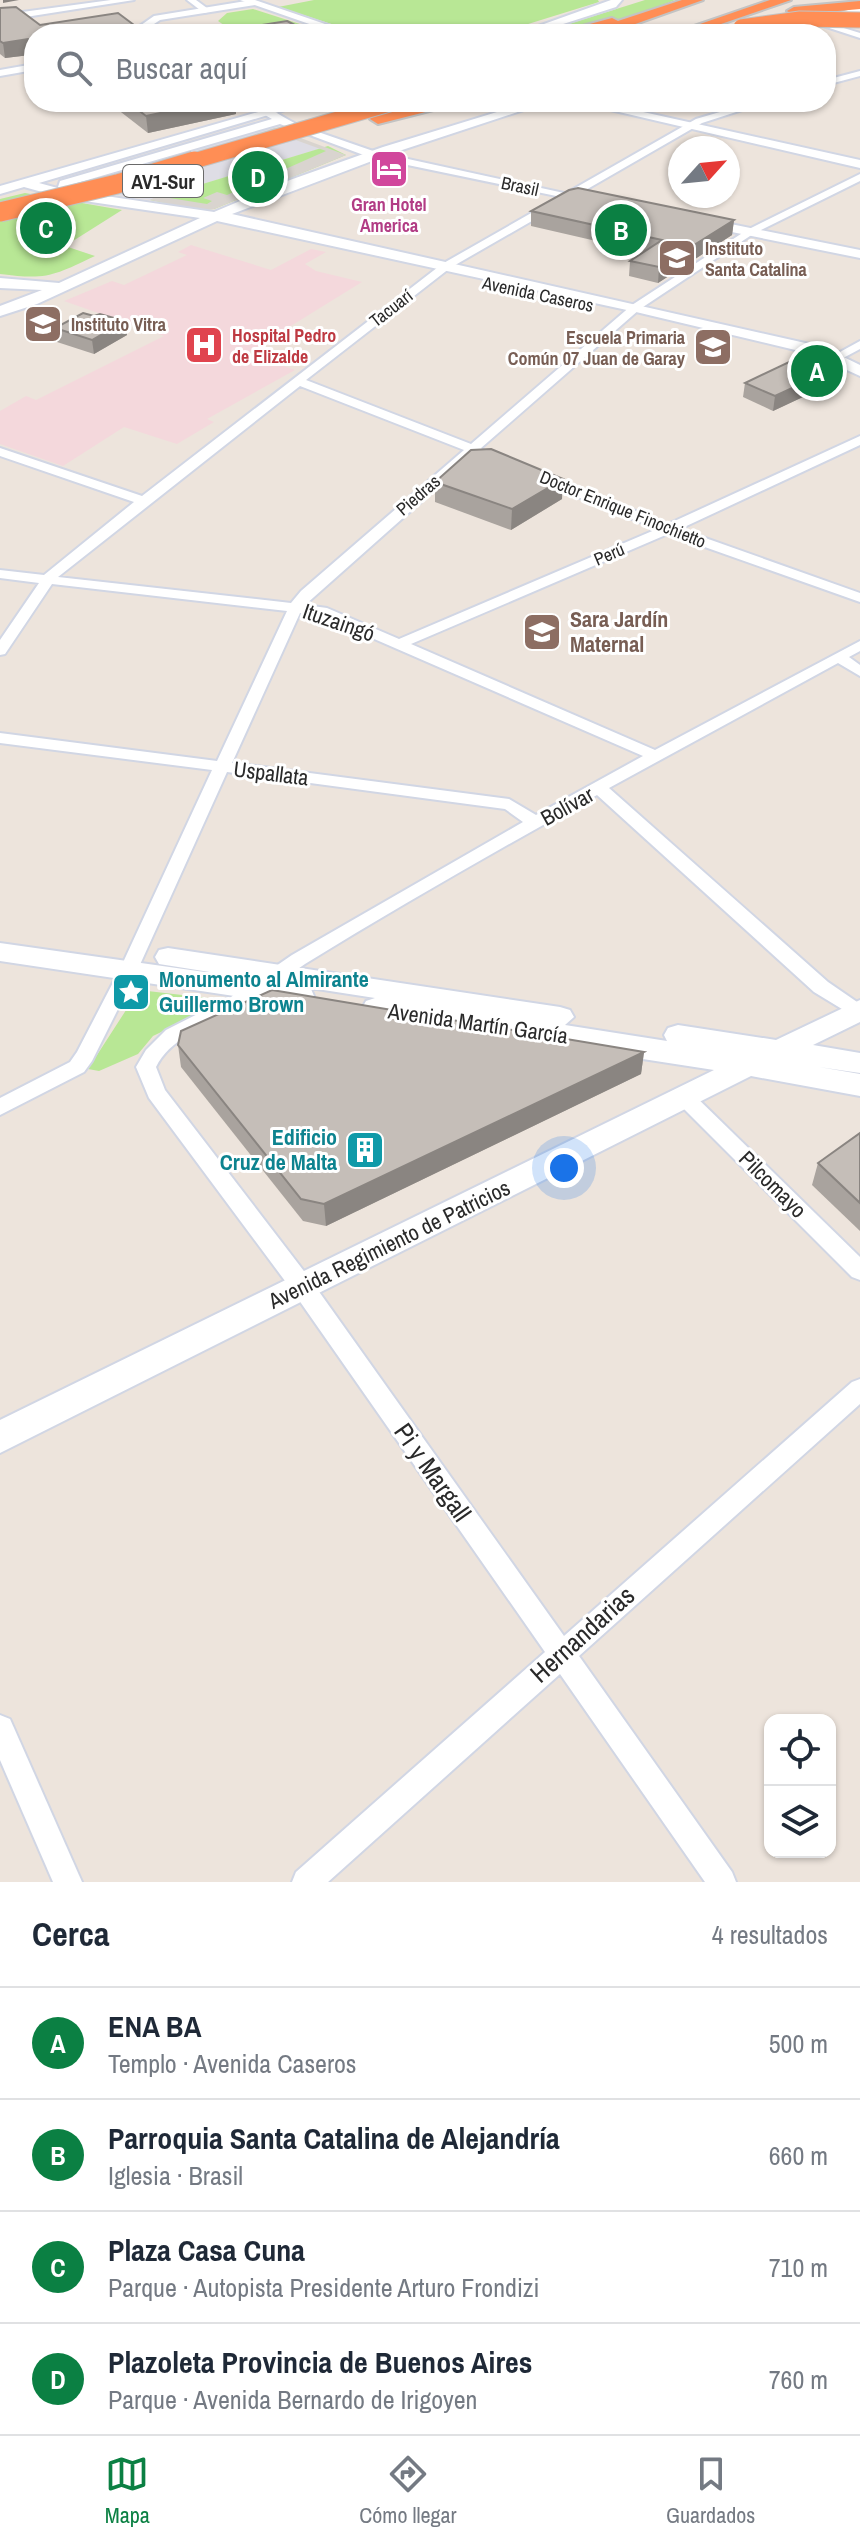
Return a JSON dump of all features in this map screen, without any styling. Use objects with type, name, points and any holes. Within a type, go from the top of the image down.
[{"type":"highway","points":[[623,24],[695,0]]},
{"type":"highway","points":[[679,24],[747,0],[860,10]]},
{"type":"highway","points":[[762,0],[811,11],[860,10]]},
{"type":"highway","points":[[636,24],[678,1]]},
{"type":"highway","points":[[641,24],[716,2]]},
{"type":"highway","points":[[715,24],[790,4]]},
{"type":"highway","points":[[763,24],[800,19],[860,20]]},
{"type":"highway","name":"AV1-Sur","points":[[0,212],[146,176],[362,112]]},
{"type":"highway","name":"AV1-Sur","points":[[0,223],[112,196],[401,112]]},
{"type":"highway","points":[[378,119],[406,112]]},
{"type":"main road","points":[[252,3],[275,0]]},
{"type":"main road","points":[[552,24],[612,5],[617,0]]},
{"type":"main road","points":[[252,3],[289,2]]},
{"type":"main road","points":[[252,3],[318,24]]},
{"type":"main road","points":[[0,190],[284,112]]},
{"type":"main road","points":[[0,311],[32,301],[211,218],[373,155],[502,112]]},
{"type":"main road","points":[[625,112],[860,164]]},
{"type":"main road","name":"Avenida Caseros","points":[[27,184],[211,218],[633,310],[831,360],[860,371]]},
{"type":"main road","points":[[0,283],[62,287]]},
{"type":"main road","points":[[0,292],[32,301]]},
{"type":"main road","points":[[0,321],[22,312],[32,301]]},
{"type":"main road","name":"Avenida Caseros","points":[[831,360],[860,382]]},
{"type":"main road","name":"Avenida Martín García","points":[[0,935],[132,961],[860,1063]]},
{"type":"main road","name":"Avenida Martín García","points":[[0,952],[132,961]]},
{"type":"main road","name":"Avenida Martín García","points":[[267,981],[860,1085]]},
{"type":"main road","name":"Avenida Regimiento de Patricios","points":[[0,1437],[859,1011]]},
{"type":"street","points":[[84,0],[113,14]]},
{"type":"street","points":[[0,18],[130,0]]},
{"type":"street","points":[[191,0],[207,11]]},
{"type":"street","points":[[151,24],[157,18],[252,3]]},
{"type":"street","points":[[797,24],[860,10]]},
{"type":"street","points":[[813,20],[825,24]]},
{"type":"street","points":[[836,28],[860,36]]},
{"type":"street","points":[[0,73],[24,69]]},
{"type":"street","points":[[836,80],[860,73]]},
{"type":"street","name":"Brasil","points":[[267,112],[294,127],[373,155],[606,203]]},
{"type":"street","name":"Tacuarí","points":[[0,651],[48,579],[143,501],[441,269],[690,127],[734,112]]},
{"type":"street","points":[[78,195],[64,187],[64,183],[275,116]]},
{"type":"street","name":"Brasil","points":[[275,116],[309,123],[388,150]]},
{"type":"street","name":"Piedras","points":[[0,1107],[77,1067],[132,961],[296,606],[471,448],[633,310],[750,232],[860,177]]},
{"type":"street","points":[[692,221],[860,254]]},
{"type":"street","points":[[831,360],[860,344]]},
{"type":"street","points":[[298,381],[485,454]]},
{"type":"street","name":"Perú","points":[[400,644],[668,529],[860,440]]},
{"type":"street","points":[[0,452],[143,501]]},
{"type":"street","name":"Doctor Enrique Finochietto","points":[[527,471],[668,529],[860,598]]},
{"type":"street","name":"Ituzaingó","points":[[0,574],[322,611],[656,756]]},
{"type":"street","points":[[857,670],[850,655],[858,646]]},
{"type":"street","name":"Bolívar","points":[[146,1063],[157,1048],[169,1039],[536,823],[858,646]]},
{"type":"street","points":[[839,657],[857,670]]},
{"type":"street","name":"Uspallata","points":[[0,738],[509,804],[536,823]]},
{"type":"street","points":[[599,788],[821,987],[859,1011]]},
{"type":"street","name":"Pi y Margall","points":[[146,1063],[146,1073],[156,1093],[302,1286],[722,1882]]},
{"type":"street","name":"Pilcomayo","points":[[685,1098],[860,1271]]},
{"type":"street","name":"Hernandarias","points":[[306,1882],[860,1389]]},
{"type":"street","points":[[0,1729],[68,1882]]},
{"type":"shaded area","points":[[274,128],[346,155],[214,209],[200,210],[150,200],[157,196],[207,204],[212,201],[203,198],[217,192],[227,195],[326,151],[268,130]]},
{"type":"shaded area","points":[[260,130],[322,148],[150,200],[81,190],[98,179]]},
{"type":"shaded area","name":"Hospital Pedro de Elizalde","points":[[191,245],[271,270],[311,249],[326,252],[305,264],[316,271],[362,282],[247,353],[295,370],[207,419],[214,422],[177,444],[124,427],[63,466],[0,444],[0,411],[26,396],[36,400],[164,336],[64,301],[112,281],[124,285],[187,255],[178,252]]},
{"type":"green space","points":[[314,0],[599,2],[528,24],[332,24],[278,7]]},
{"type":"green space","points":[[645,0],[675,0],[603,24],[569,24]]},
{"type":"green space","points":[[253,9],[300,24],[222,24],[218,21],[227,13]]},
{"type":"green space","points":[[328,146],[346,155],[214,209],[200,210],[150,200]]},
{"type":"green space","points":[[25,193],[122,210],[65,246],[95,256],[49,275],[29,277],[0,274],[0,199]]},
{"type":"green space","points":[[139,990],[208,998],[207,1010],[153,1036],[138,1054],[99,1071],[88,1069]]},
{"type":"building","points":[[16,7],[39,24],[24,24],[24,40],[3,43],[0,41],[0,8]]},
{"type":"building","points":[[118,13],[133,24],[46,24]]},
{"type":"building","points":[[141,112],[165,112],[146,116]]},
{"type":"building","points":[[578,188],[734,220],[659,267],[630,261],[662,240],[531,211]]},
{"type":"building","points":[[83,313],[125,321],[92,340],[55,328]]},
{"type":"building","points":[[808,353],[840,366],[775,396],[745,383]]},
{"type":"building","points":[[491,449],[563,479],[512,509],[435,482],[471,450]]},
{"type":"building","name":"Edificio Cruz de Malta","points":[[272,990],[644,1052],[324,1204],[301,1199],[178,1045],[181,1031]]},
{"type":"building","points":[[860,1133],[860,1203],[818,1163]]},
{"type":"place","name":"Gran Hotel America","points":[[389,169]]},
{"type":"place","name":"Plazoleta Provincia de Buenos Aires","points":[[258,177]]},
{"type":"place","name":"Plaza Casa Cuna","points":[[46,228]]},
{"type":"place","name":"Parroquia Santa Catalina de Alejandría","points":[[621,230]]},
{"type":"place","name":"Instituto Santa Catalina","points":[[677,258]]},
{"type":"place","name":"Instituto Vitra","points":[[43,324]]},
{"type":"place","name":"Hospital Pedro de Elizalde","points":[[204,345]]},
{"type":"place","name":"Escuela Primaria Común 07 Juan de Garay","points":[[713,347]]},
{"type":"place","name":"ENA BA","points":[[817,371]]},
{"type":"place","name":"Sara Jardín Maternal","points":[[542,632]]},
{"type":"place","name":"Monumento al Almirante Guillermo Brown","points":[[131,992]]},
{"type":"place","name":"Edificio Cruz de Malta","points":[[365,1150]]}]
